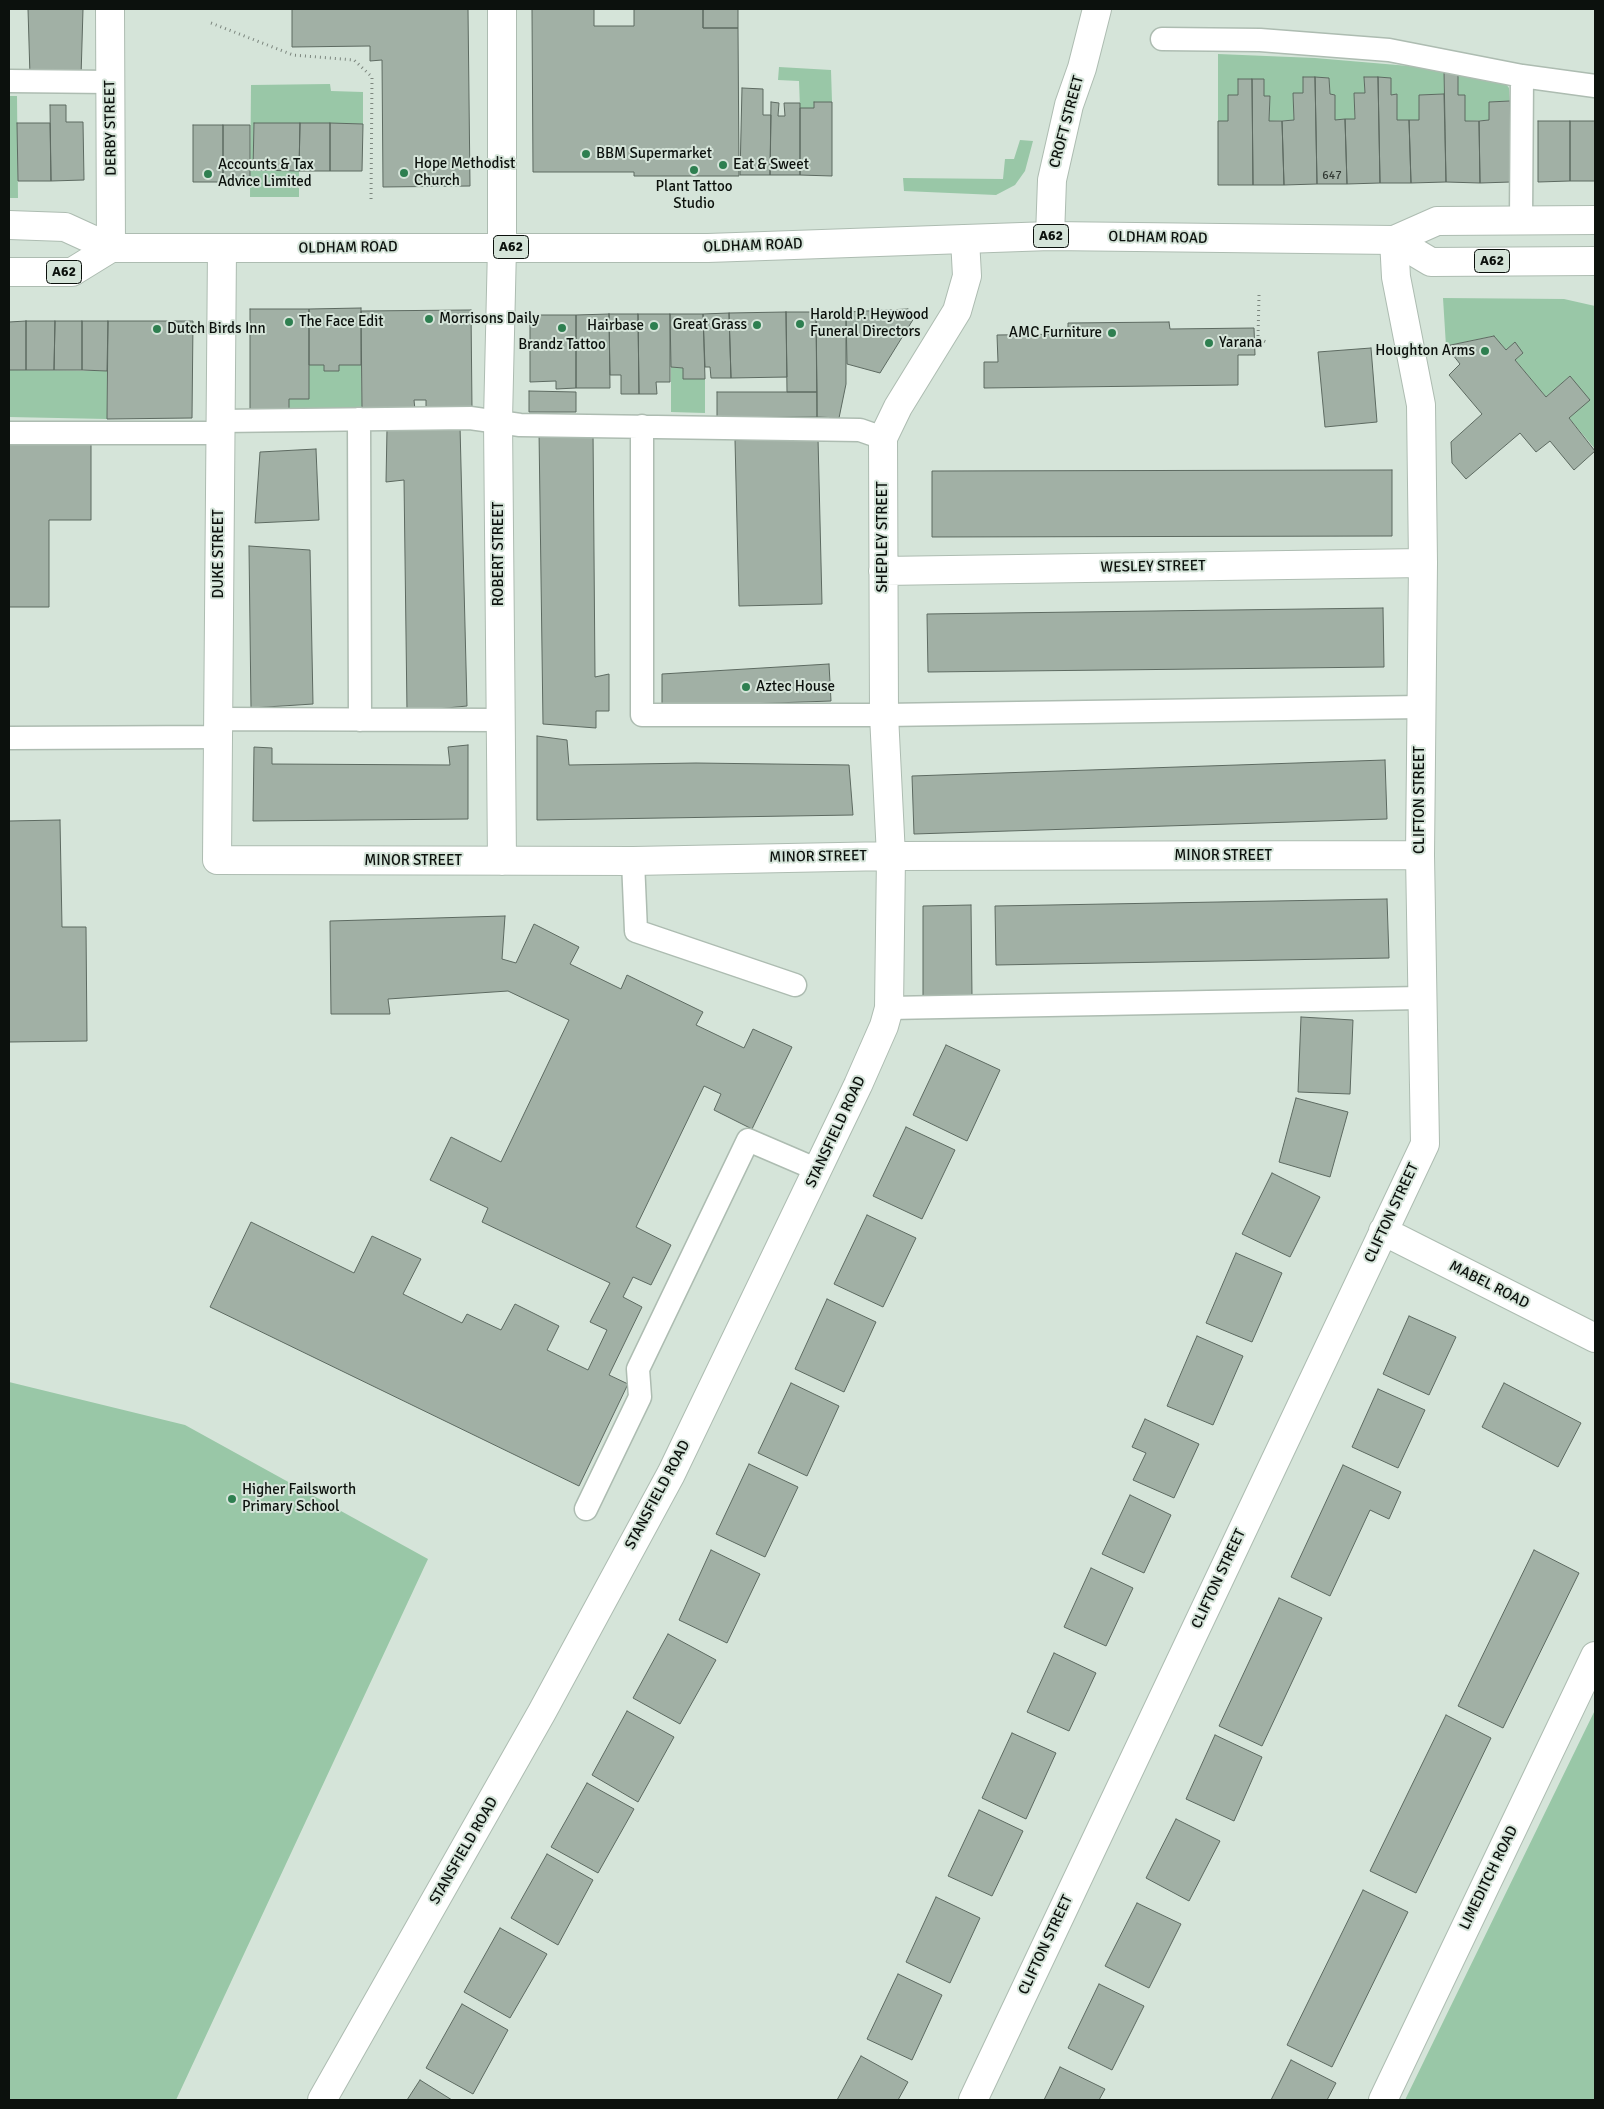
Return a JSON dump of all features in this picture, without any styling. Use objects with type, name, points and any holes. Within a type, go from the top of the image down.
[{"type":"main road","name":"DERBY STREET","points":[[110,9],[111,248]]},
{"type":"main road","name":"ROBERT STREET","points":[[502,9],[502,247],[498,420],[502,861]]},
{"type":"main road","name":"CROFT STREET","points":[[1050,236],[1052,180],[1069,105],[1082,68],[1097,9]]},
{"type":"main road","name":"OLDHAM ROAD","points":[[9,225],[65,227],[111,248],[708,248],[1050,236],[1394,240],[1437,221],[1595,220]]},
{"type":"main road","name":"SHEPLEY STREET","points":[[891,856],[884,715],[883,438],[898,407],[957,312],[967,276],[965,239]]},
{"type":"main road","name":"A62","points":[[1394,240],[1431,262],[1595,261]]},
{"type":"main road","name":"CLIFTON STREET","points":[[973,2100],[1425,1144],[1420,855],[1423,563],[1421,405],[1396,277],[1394,240]]},
{"type":"main road","name":"A62","points":[[9,272],[72,272],[111,248]]},
{"type":"main road","name":"DUKE STREET","points":[[217,860],[222,248]]},
{"type":"main road","name":"WESLEY STREET","points":[[883,571],[1423,563]]},
{"type":"main road","name":"MINOR STREET","points":[[217,860],[633,862],[891,856],[1420,855]]},
{"type":"main road","name":"STANSFIELD ROAD","points":[[322,2100],[542,1712],[666,1482],[858,1085],[884,1026],[889,1008],[891,856]]},
{"type":"main road","name":"MABEL ROAD","points":[[1383,1232],[1595,1338]]},
{"type":"main road","name":"LIMEDITCH ROAD","points":[[1383,2100],[1595,1656]]},
{"type":"lane","points":[[1162,40],[1260,40],[1389,50],[1522,76],[1595,86]]},
{"type":"lane","points":[[1522,76],[1522,219]]},
{"type":"lane","points":[[9,81],[110,82]]},
{"type":"lane","points":[[9,433],[220,427],[359,419],[470,418],[498,420],[520,425],[860,430],[883,438]]},
{"type":"lane","points":[[359,419],[360,720]]},
{"type":"lane","points":[[642,426],[642,715],[884,715],[1421,707]]},
{"type":"lane","points":[[9,738],[360,720],[500,720]]},
{"type":"lane","points":[[633,862],[636,932],[795,985]]},
{"type":"lane","points":[[889,1008],[1421,998]]},
{"type":"lane","points":[[586,1509],[640,1397],[638,1369],[748,1140],[818,1170]]},
{"type":"path","points":[[211,23],[292,55],[354,60],[372,77],[371,203]]},
{"type":"path","points":[[1259,295],[1258,338],[1266,342]]},
{"type":"green space","points":[[1218,54],[1315,58],[1444,69],[1444,94],[1419,95],[1419,120],[1397,120],[1397,94],[1391,95],[1391,78],[1364,77],[1365,93],[1354,94],[1355,119],[1335,120],[1335,95],[1330,94],[1329,78],[1304,77],[1303,93],[1293,93],[1294,120],[1269,121],[1270,96],[1264,96],[1264,79],[1238,79],[1238,95],[1228,95],[1228,121],[1218,121]]},
{"type":"green space","points":[[779,67],[831,70],[832,102],[814,102],[814,108],[800,108],[799,81],[778,80]]},
{"type":"green space","points":[[1458,71],[1503,80],[1509,88],[1510,101],[1489,102],[1489,120],[1465,121],[1465,96],[1458,95]]},
{"type":"green space","points":[[330,84],[331,91],[363,92],[363,124],[254,123],[253,170],[299,171],[299,197],[250,197],[251,85]]},
{"type":"green space","points":[[9,96],[17,96],[18,198],[9,198]]},
{"type":"green space","points":[[1020,140],[1033,141],[1025,171],[1015,185],[996,195],[904,191],[903,178],[1003,179],[1005,159],[1014,159]]},
{"type":"green space","points":[[1443,298],[1564,299],[1595,306],[1595,449],[1569,418],[1570,376],[1546,397],[1515,360],[1523,353],[1515,343],[1506,350],[1493,336],[1446,346]]},
{"type":"green space","points":[[309,365],[361,365],[362,410],[289,411],[289,399],[309,399]]},
{"type":"green space","points":[[671,367],[683,368],[683,379],[705,379],[705,413],[671,412]]},
{"type":"green space","points":[[9,370],[107,371],[107,419],[9,417]]},
{"type":"green space","points":[[9,1382],[185,1425],[428,1559],[176,2100],[9,2100]]},
{"type":"green space","points":[[1595,1710],[1595,2100],[1405,2100]]},
{"type":"building","points":[[28,9],[83,9],[81,77],[30,76]]},
{"type":"building","points":[[292,9],[468,9],[470,186],[383,187],[382,60],[370,61],[370,46],[292,47]]},
{"type":"building","points":[[532,9],[594,9],[594,26],[634,26],[634,9],[703,9],[703,28],[738,28],[739,176],[634,176],[634,172],[533,172]]},
{"type":"building","points":[[703,9],[738,9],[738,28],[703,28]]},
{"type":"building","points":[[1444,69],[1458,71],[1458,95],[1465,95],[1465,121],[1479,121],[1480,183],[1446,182]]},
{"type":"building","points":[[1303,77],[1315,77],[1317,184],[1284,185],[1282,121],[1294,120],[1293,93],[1303,93]]},
{"type":"building","points":[[1315,77],[1329,78],[1330,94],[1335,95],[1335,120],[1345,119],[1347,184],[1317,184]]},
{"type":"building","points":[[1364,77],[1378,77],[1380,183],[1347,184],[1345,119],[1355,119],[1354,93],[1365,93]]},
{"type":"building","points":[[1378,77],[1391,78],[1391,95],[1397,94],[1397,120],[1409,120],[1411,183],[1380,183]]},
{"type":"building","points":[[1238,79],[1252,79],[1253,185],[1218,185],[1218,121],[1228,121],[1228,95],[1238,95]]},
{"type":"building","points":[[1252,79],[1264,79],[1264,96],[1270,96],[1269,121],[1282,121],[1284,185],[1253,185]]},
{"type":"building","points":[[742,88],[763,89],[763,115],[771,115],[770,175],[740,175]]},
{"type":"building","points":[[1444,94],[1446,182],[1411,183],[1409,120],[1419,120],[1419,95]]},
{"type":"building","points":[[1510,101],[1511,182],[1480,183],[1479,121],[1489,120],[1489,102]]},
{"type":"building","points":[[771,102],[779,103],[778,116],[785,116],[784,103],[800,103],[800,175],[770,175]]},
{"type":"building","points":[[814,102],[832,102],[832,176],[800,175],[800,108],[814,108]]},
{"type":"building","points":[[50,105],[66,105],[66,122],[83,122],[84,180],[51,181]]},
{"type":"building","points":[[1538,121],[1570,121],[1570,181],[1538,182]]},
{"type":"building","points":[[1570,121],[1595,121],[1595,181],[1570,181]]},
{"type":"building","points":[[17,123],[50,123],[51,181],[18,181]]},
{"type":"building","points":[[254,123],[300,123],[299,171],[253,170]]},
{"type":"building","points":[[300,123],[330,123],[330,171],[299,171]]},
{"type":"building","points":[[330,123],[363,124],[362,171],[330,171]]},
{"type":"building","points":[[193,125],[223,125],[223,182],[193,182]]},
{"type":"building","points":[[223,125],[250,125],[250,182],[223,182]]},
{"type":"building","points":[[361,308],[361,365],[339,365],[339,371],[324,371],[324,365],[309,365],[309,309]]},
{"type":"building","points":[[250,309],[309,309],[309,399],[289,399],[289,411],[250,411]]},
{"type":"building","points":[[908,309],[914,318],[880,373],[847,364],[846,312]]},
{"type":"building","points":[[471,310],[472,409],[426,410],[426,400],[414,400],[415,410],[362,410],[361,311]]},
{"type":"building","points":[[786,312],[816,312],[817,392],[787,392]]},
{"type":"building","points":[[786,312],[787,377],[731,378],[729,313]]},
{"type":"building","points":[[816,312],[846,312],[846,384],[839,418],[817,417]]},
{"type":"building","points":[[729,313],[731,378],[711,378],[710,367],[705,367],[703,314]]},
{"type":"building","points":[[609,314],[638,314],[639,394],[621,394],[621,375],[610,375]]},
{"type":"building","points":[[609,314],[610,388],[576,388],[576,315]]},
{"type":"building","points":[[638,314],[670,314],[670,382],[656,382],[657,394],[639,394]]},
{"type":"building","points":[[670,314],[703,314],[705,379],[683,379],[683,368],[671,367]]},
{"type":"building","points":[[530,315],[576,315],[576,388],[556,389],[556,381],[530,382]]},
{"type":"building","points":[[26,321],[55,321],[54,370],[26,370]]},
{"type":"building","points":[[26,321],[26,370],[9,370],[9,322]]},
{"type":"building","points":[[55,321],[82,321],[82,370],[54,370]]},
{"type":"building","points":[[82,321],[108,321],[107,371],[82,370]]},
{"type":"building","points":[[108,321],[193,321],[192,418],[107,419]]},
{"type":"building","points":[[1169,322],[1170,329],[1254,328],[1255,355],[1238,355],[1238,385],[984,388],[984,362],[998,362],[997,335],[1068,334],[1068,323]]},
{"type":"building","points":[[1494,336],[1506,350],[1515,342],[1523,353],[1515,360],[1546,397],[1570,376],[1590,400],[1569,418],[1595,451],[1574,470],[1550,441],[1536,452],[1520,433],[1466,479],[1452,463],[1451,442],[1482,414],[1449,375],[1460,364],[1446,346]]},
{"type":"building","points":[[1371,348],[1377,422],[1325,427],[1318,352]]},
{"type":"building","points":[[529,391],[576,392],[576,412],[529,412]]},
{"type":"building","points":[[717,392],[817,392],[817,417],[717,417]]},
{"type":"building","points":[[460,426],[467,706],[407,712],[404,480],[386,482],[387,429]]},
{"type":"building","points":[[539,430],[593,431],[595,677],[609,674],[609,711],[596,711],[596,728],[543,724]]},
{"type":"building","points":[[818,438],[822,604],[739,606],[735,440]]},
{"type":"building","points":[[9,440],[91,440],[91,520],[49,520],[49,607],[9,607]]},
{"type":"building","points":[[316,449],[319,520],[255,523],[260,452]]},
{"type":"building","points":[[1392,470],[1392,536],[932,537],[932,471]]},
{"type":"building","points":[[249,546],[310,550],[313,704],[251,708]]},
{"type":"building","points":[[1383,608],[1384,667],[928,672],[927,614]]},
{"type":"building","name":"Aztec House","points":[[829,664],[831,701],[662,707],[662,674]]},
{"type":"building","points":[[537,736],[567,740],[569,765],[696,763],[849,765],[853,815],[537,820]]},
{"type":"building","points":[[468,745],[468,819],[253,821],[254,747],[272,748],[272,764],[450,765],[448,747]]},
{"type":"building","points":[[1385,760],[1387,819],[914,834],[912,776]]},
{"type":"building","points":[[60,820],[62,927],[86,927],[87,1041],[9,1042],[9,821]]},
{"type":"building","points":[[1387,899],[1389,958],[996,965],[995,906]]},
{"type":"building","points":[[971,905],[972,997],[923,998],[923,906]]},
{"type":"building","points":[[505,916],[502,959],[516,963],[534,924],[579,947],[570,964],[621,989],[627,975],[703,1012],[696,1025],[744,1048],[753,1029],[792,1047],[752,1129],[714,1110],[721,1094],[704,1086],[636,1227],[671,1245],[651,1285],[633,1277],[623,1297],[642,1307],[609,1375],[628,1384],[579,1486],[210,1307],[251,1222],[354,1273],[372,1236],[421,1259],[403,1294],[462,1323],[467,1314],[501,1330],[515,1304],[559,1326],[547,1350],[588,1370],[607,1330],[590,1322],[610,1283],[482,1222],[488,1208],[430,1180],[451,1137],[501,1162],[569,1020],[508,991],[388,999],[390,1014],[331,1014],[330,921]]},
{"type":"building","points":[[1301,1017],[1353,1020],[1350,1094],[1298,1092]]},
{"type":"building","points":[[946,1045],[1000,1070],[967,1141],[913,1115]]},
{"type":"building","points":[[1296,1098],[1348,1112],[1330,1177],[1279,1162]]},
{"type":"building","points":[[906,1127],[955,1150],[922,1219],[873,1196]]},
{"type":"building","points":[[1272,1173],[1320,1197],[1290,1257],[1242,1234]]},
{"type":"building","points":[[867,1215],[916,1238],[883,1307],[834,1284]]},
{"type":"building","points":[[1236,1253],[1282,1273],[1252,1342],[1206,1323]]},
{"type":"building","points":[[827,1299],[876,1322],[844,1392],[795,1369]]},
{"type":"building","points":[[1409,1316],[1456,1337],[1429,1395],[1383,1374]]},
{"type":"building","points":[[1197,1336],[1243,1356],[1213,1425],[1167,1406]]},
{"type":"building","points":[[791,1383],[839,1406],[807,1476],[758,1453]]},
{"type":"building","points":[[1504,1383],[1581,1423],[1558,1467],[1482,1427]]},
{"type":"building","points":[[1378,1389],[1425,1410],[1398,1468],[1352,1447]]},
{"type":"building","points":[[1145,1419],[1199,1444],[1174,1498],[1133,1480],[1146,1453],[1132,1447]]},
{"type":"building","points":[[749,1464],[798,1487],[765,1557],[716,1534]]},
{"type":"building","points":[[1343,1465],[1401,1492],[1389,1519],[1370,1510],[1330,1596],[1291,1577]]},
{"type":"building","points":[[1130,1495],[1171,1515],[1144,1573],[1102,1554]]},
{"type":"building","points":[[711,1550],[760,1574],[727,1643],[679,1620]]},
{"type":"building","points":[[1534,1550],[1579,1573],[1503,1728],[1458,1706]]},
{"type":"building","points":[[1091,1568],[1133,1588],[1106,1646],[1064,1627]]},
{"type":"building","points":[[1279,1598],[1322,1618],[1262,1746],[1219,1726]]},
{"type":"building","points":[[668,1634],[716,1660],[680,1724],[633,1698]]},
{"type":"building","points":[[1054,1653],[1096,1673],[1069,1731],[1027,1712]]},
{"type":"building","points":[[627,1711],[674,1737],[638,1802],[592,1775]]},
{"type":"building","points":[[1446,1715],[1491,1738],[1416,1893],[1370,1871]]},
{"type":"building","points":[[1012,1733],[1056,1753],[1026,1819],[982,1798]]},
{"type":"building","points":[[1215,1735],[1262,1757],[1234,1821],[1186,1799]]},
{"type":"building","points":[[587,1783],[634,1809],[598,1873],[551,1847]]},
{"type":"building","points":[[979,1810],[1023,1831],[992,1896],[948,1876]]},
{"type":"building","points":[[1176,1819],[1220,1841],[1189,1901],[1146,1878]]},
{"type":"building","points":[[547,1854],[593,1880],[558,1945],[511,1918]]},
{"type":"building","points":[[1363,1890],[1408,1912],[1332,2067],[1287,2045]]},
{"type":"building","points":[[936,1897],[980,1918],[950,1983],[906,1962]]},
{"type":"building","points":[[1137,1903],[1181,1924],[1149,1988],[1105,1966]]},
{"type":"building","points":[[500,1928],[547,1954],[510,2018],[464,1992]]},
{"type":"building","points":[[898,1974],[942,1995],[912,2060],[867,2039]]},
{"type":"building","points":[[1099,1984],[1144,2006],[1112,2070],[1068,2048]]},
{"type":"building","points":[[462,2004],[508,2030],[473,2094],[426,2068]]},
{"type":"building","points":[[861,2056],[908,2082],[898,2100],[837,2100]]},
{"type":"building","points":[[1291,2060],[1336,2083],[1327,2100],[1271,2100]]},
{"type":"building","points":[[1060,2067],[1105,2089],[1099,2100],[1044,2100]]},
{"type":"building","points":[[420,2080],[452,2100],[407,2100]]},
{"type":"place","name":"BBM Supermarket","points":[[586,154]]},
{"type":"place","name":"Eat & Sweet","points":[[723,165]]},
{"type":"place","name":"Plant Tattoo Studio","points":[[694,170]]},
{"type":"place","name":"Hope Methodist Church","points":[[404,173]]},
{"type":"place","name":"Accounts & Tax Advice Limited","points":[[208,174]]},
{"type":"place","name":"Morrisons Daily","points":[[429,319]]},
{"type":"place","name":"The Face Edit","points":[[289,322]]},
{"type":"place","name":"Harold P. Heywood Funeral Directors","points":[[800,324]]},
{"type":"place","name":"Great Grass","points":[[757,325]]},
{"type":"place","name":"Hairbase","points":[[654,326]]},
{"type":"place","name":"Brandz Tattoo","points":[[562,328]]},
{"type":"place","name":"Dutch Birds Inn","points":[[157,329]]},
{"type":"place","name":"AMC Furniture","points":[[1112,333]]},
{"type":"place","name":"Yarana","points":[[1209,343]]},
{"type":"place","name":"Houghton Arms","points":[[1485,351]]},
{"type":"place","name":"Aztec House","points":[[746,687]]},
{"type":"place","name":"Higher Failsworth Primary School","points":[[232,1499]]}]
